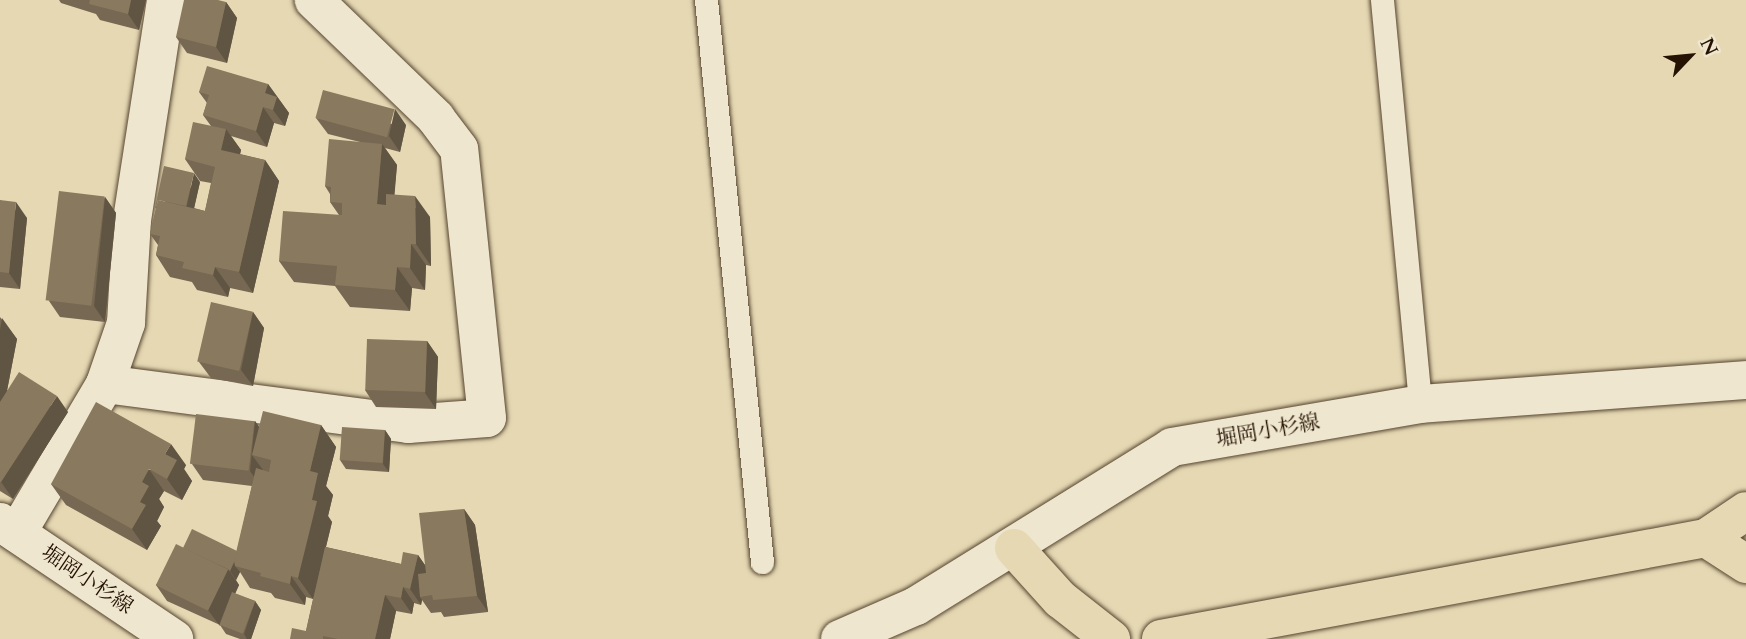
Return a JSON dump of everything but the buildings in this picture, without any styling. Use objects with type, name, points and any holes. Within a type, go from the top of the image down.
[{"type":"highway","points":[[1161,639],[1706,538],[1746,511]]},
{"type":"highway","points":[[1706,538],[1746,564]]},
{"type":"highway","points":[[1014,548],[1060,598],[1111,639]]},
{"type":"street","points":[[9,528],[105,384],[126,323],[132,220],[166,0]]},
{"type":"street","points":[[105,384],[408,424],[487,418],[460,149],[436,118],[314,0]]},
{"type":"street","name":"堀岡小杉線","points":[[840,639],[916,606],[1014,548],[1172,447],[1420,404],[1746,380]]},
{"type":"street","name":"堀岡小杉線","points":[[9,528],[174,639]]},
{"type":"lane","points":[[706,0],[762,562]]},
{"type":"lane","points":[[1382,0],[1420,404]]}]
